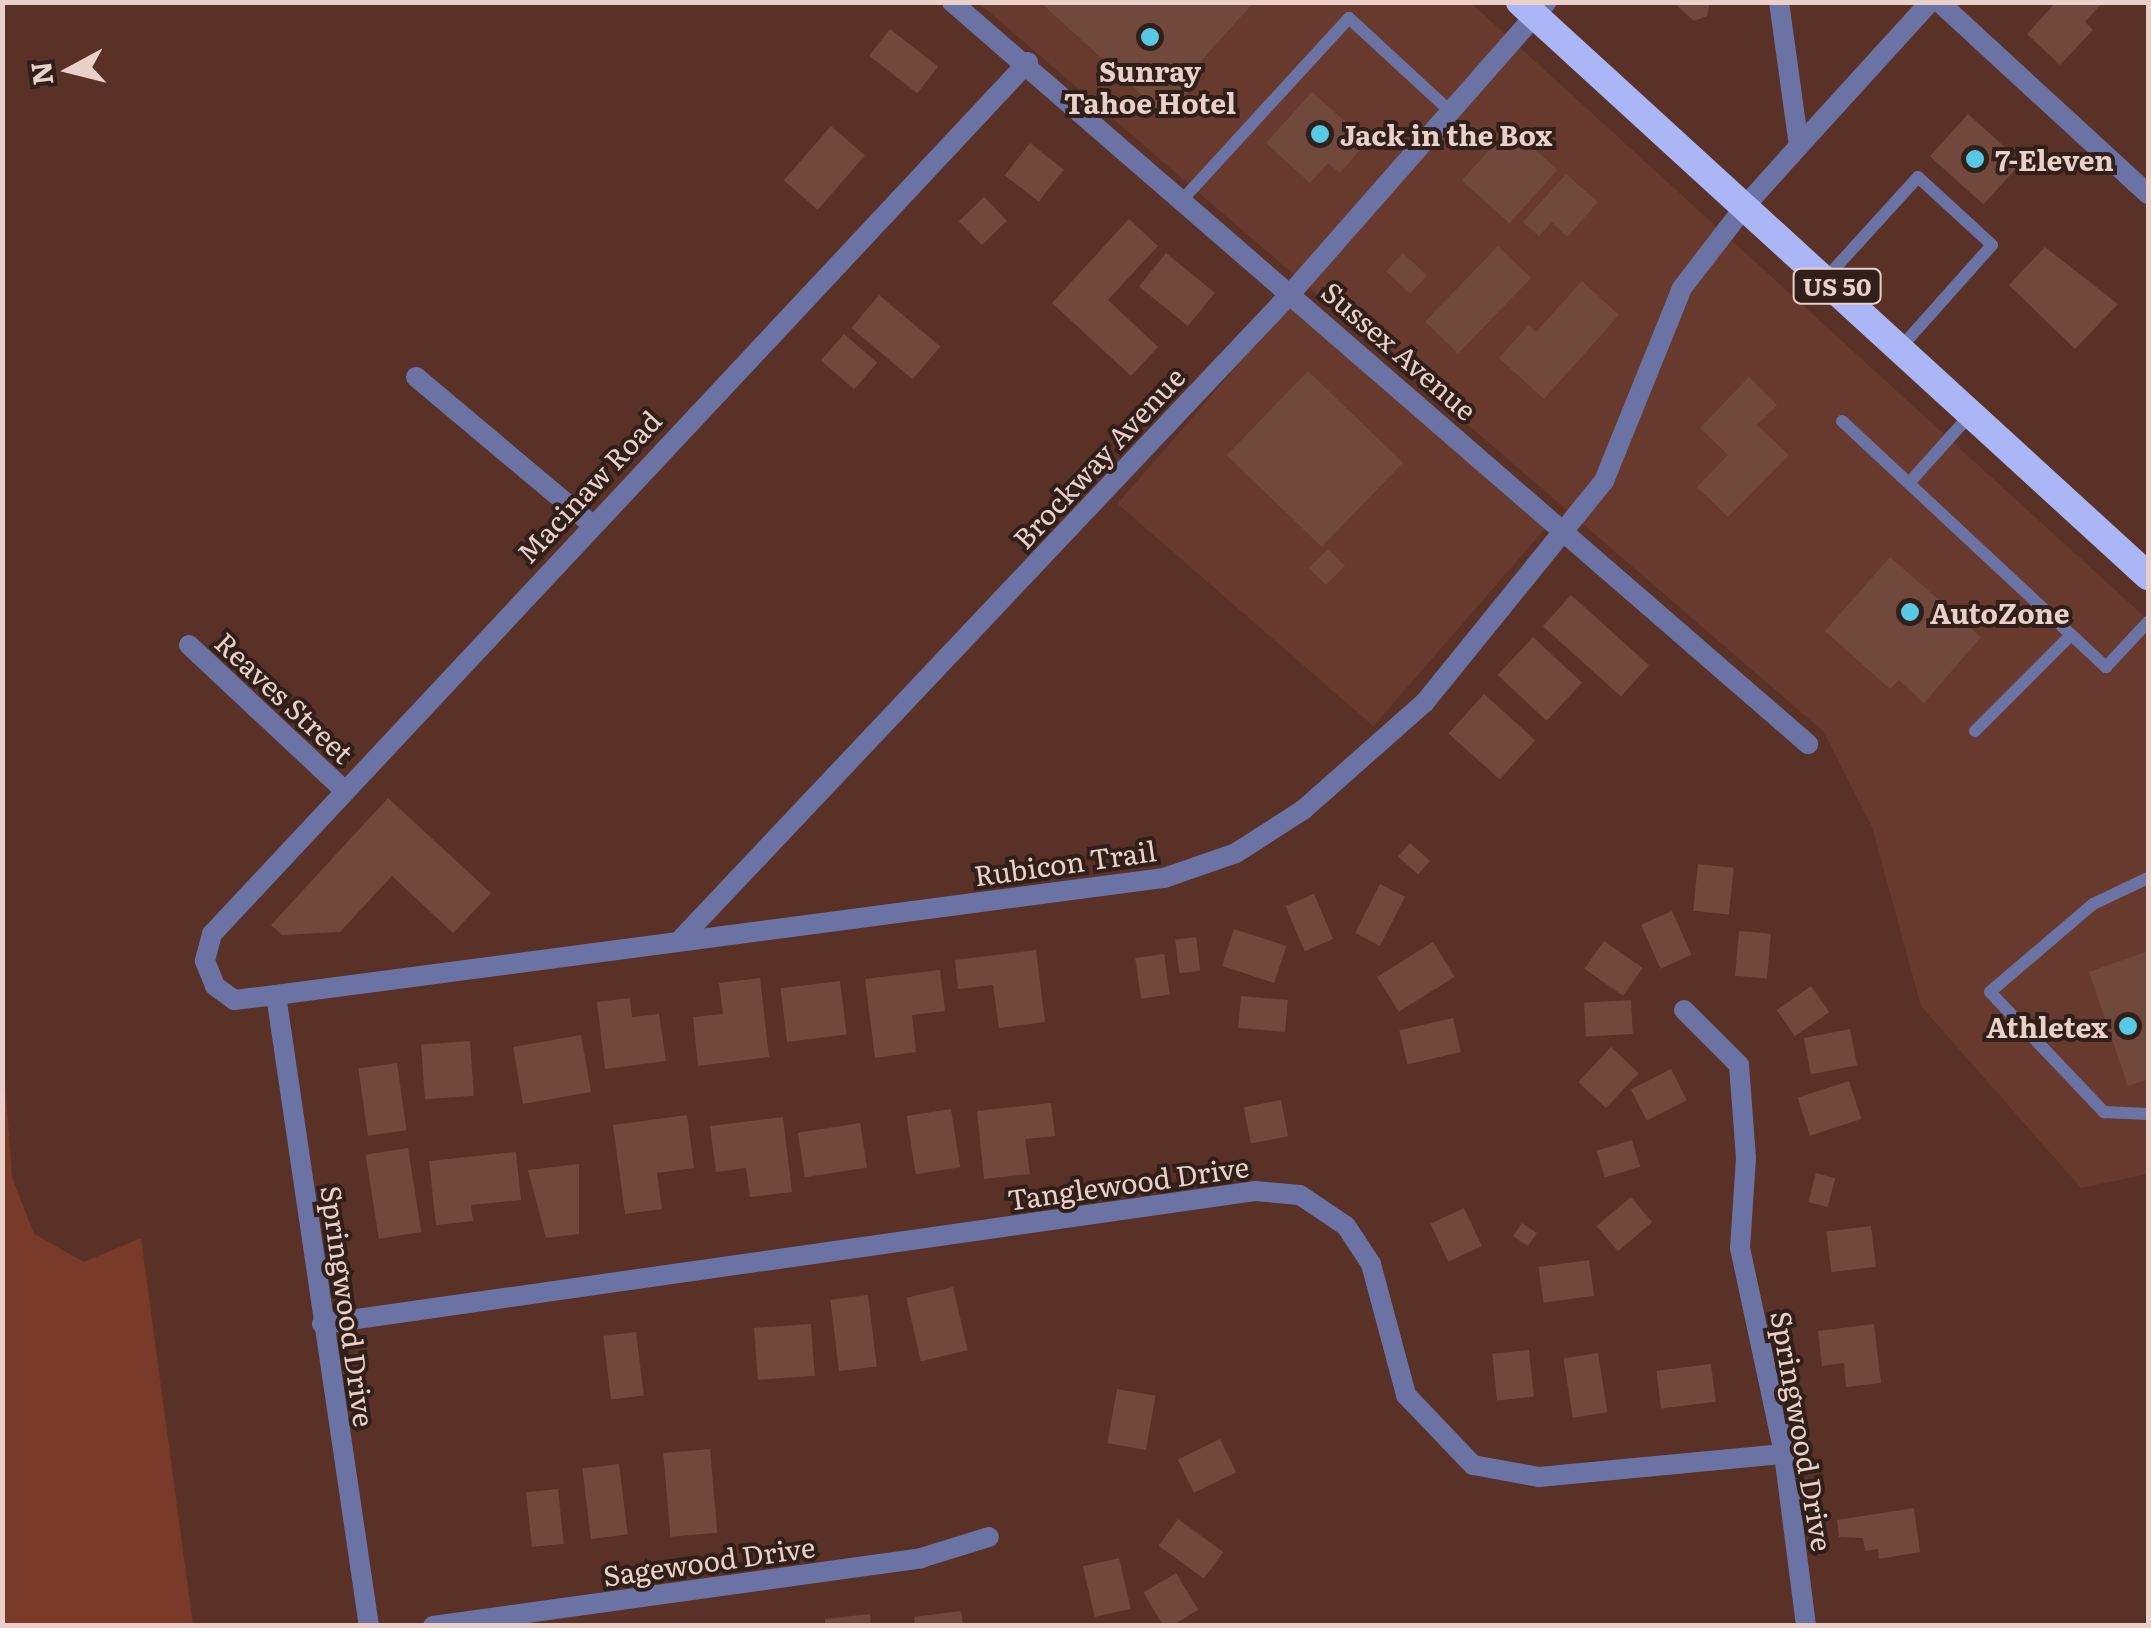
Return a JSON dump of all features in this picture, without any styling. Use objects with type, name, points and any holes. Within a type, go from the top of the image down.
[{"type":"highway","name":"US 50","points":[[1535,8],[2148,576]]},
{"type":"street","name":"Sussex Avenue","points":[[952,2],[1028,62],[1808,744]]},
{"type":"street","points":[[1778,2],[1798,146]]},
{"type":"street","name":"Rubicon Trail","points":[[205,961],[215,986],[234,1000],[1164,878],[1236,852],[1304,810],[1425,702],[1560,527],[1604,480],[1682,288],[1746,204],[1930,2]]},
{"type":"street","points":[[1939,2],[2148,194]]},
{"type":"street","name":"Brockway Avenue","points":[[680,941],[1292,292],[1452,113],[1535,8]]},
{"type":"street","name":"Macinaw Road","points":[[205,961],[212,934],[590,523],[1028,62]]},
{"type":"street","points":[[416,376],[590,523]]},
{"type":"street","name":"Reaves Street","points":[[189,645],[344,790]]},
{"type":"street","name":"Springwood Drive","points":[[276,995],[369,1626]]},
{"type":"street","name":"Springwood Drive","points":[[1684,1010],[1739,1065],[1746,1158],[1740,1248],[1784,1454],[1806,1626]]},
{"type":"street","name":"Tanglewood Drive","points":[[322,1324],[1255,1191],[1300,1195],[1346,1226],[1371,1264],[1406,1395],[1473,1465],[1538,1477],[1784,1454]]},
{"type":"street","name":"Sagewood Drive","points":[[433,1626],[921,1558],[989,1537]]},
{"type":"lane","points":[[1184,198],[1349,18],[1452,113]]},
{"type":"lane","points":[[1827,277],[1918,178],[1992,245],[1902,346]]},
{"type":"lane","points":[[1909,483],[1972,412]]},
{"type":"lane","points":[[1842,421],[2106,667],[2148,622]]},
{"type":"lane","points":[[1976,731],[2072,635]]},
{"type":"lane","points":[[2148,878],[2093,904],[1990,992],[2104,1112],[2148,1114]]},
{"type":"shaded area","points":[[979,3],[1471,3],[2148,620],[2148,1174],[2081,1188],[1921,1006],[1872,827],[1823,731]]},
{"type":"shaded area","points":[[1292,303],[1548,525],[1373,726],[1117,504]]},
{"type":"shaded area","points":[[2,1038],[12,1177],[34,1234],[84,1262],[141,1238],[193,1625],[3,1625]]},
{"type":"building","name":"Sunray Tahoe Hotel","points":[[1040,2],[1254,2],[1193,70],[1201,78],[1166,117]]},
{"type":"building","points":[[1673,2],[1710,2],[1707,16],[1694,21]]},
{"type":"building","points":[[2056,2],[2103,2],[2085,22],[2093,30],[2060,65],[2027,34]]},
{"type":"building","points":[[890,29],[938,67],[917,93],[869,56]]},
{"type":"building","points":[[1312,92],[1357,132],[1348,141],[1359,151],[1340,173],[1328,163],[1310,183],[1266,143]]},
{"type":"building","name":"7-Eleven","points":[[1968,114],[2022,162],[1983,205],[1930,156]]},
{"type":"building","points":[[831,126],[865,156],[818,210],[784,180]]},
{"type":"building","points":[[1510,127],[1558,170],[1509,223],[1462,181]]},
{"type":"building","points":[[1030,143],[1064,169],[1039,202],[1005,175]]},
{"type":"building","points":[[1566,174],[1598,202],[1567,237],[1552,222],[1539,236],[1523,222]]},
{"type":"building","points":[[984,197],[1007,221],[982,245],[959,221]]},
{"type":"building","points":[[1129,219],[1158,246],[1108,300],[1158,347],[1131,376],[1052,303]]},
{"type":"building","points":[[1498,246],[1531,278],[1458,353],[1425,322]]},
{"type":"building","points":[[2045,247],[2118,304],[2075,349],[2009,285]]},
{"type":"building","points":[[1166,253],[1215,293],[1188,326],[1139,286]]},
{"type":"building","points":[[1403,253],[1427,276],[1410,294],[1386,271]]},
{"type":"building","points":[[1582,281],[1619,315],[1544,399],[1499,358],[1529,325],[1536,332]]},
{"type":"building","points":[[879,295],[940,346],[913,379],[851,328]]},
{"type":"building","points":[[844,334],[877,363],[854,389],[821,360]]},
{"type":"building","points":[[1308,371],[1403,463],[1322,547],[1227,455]]},
{"type":"building","points":[[1749,377],[1777,405],[1757,425],[1789,455],[1728,517],[1697,487],[1728,455],[1700,428]]},
{"type":"building","points":[[1328,549],[1345,566],[1326,585],[1309,568]]},
{"type":"building","points":[[1890,557],[1981,637],[1924,703],[1899,680],[1890,689],[1825,631]]},
{"type":"building","points":[[1571,595],[1649,665],[1621,696],[1543,626]]},
{"type":"building","points":[[1533,637],[1582,683],[1547,721],[1498,675]]},
{"type":"building","points":[[1484,694],[1535,740],[1500,780],[1449,733]]},
{"type":"building","points":[[388,798],[491,893],[453,933],[392,876],[340,932],[282,935],[271,925]]},
{"type":"building","points":[[1410,843],[1430,861],[1418,874],[1398,856]]},
{"type":"building","points":[[1698,864],[1734,868],[1729,915],[1693,911]]},
{"type":"building","points":[[1380,884],[1405,897],[1380,946],[1355,933]]},
{"type":"building","points":[[1314,894],[1333,939],[1305,951],[1285,906]]},
{"type":"building","points":[[1672,911],[1692,955],[1660,969],[1641,925]]},
{"type":"building","points":[[1234,929],[1286,946],[1274,983],[1222,966]]},
{"type":"building","points":[[1739,931],[1771,934],[1767,979],[1735,976]]},
{"type":"building","points":[[1196,937],[1200,971],[1179,973],[1175,940]]},
{"type":"building","points":[[1604,941],[1643,968],[1623,996],[1584,969]]},
{"type":"building","points":[[1433,942],[1455,977],[1399,1012],[1377,977]]},
{"type":"building","points":[[1036,950],[1045,1022],[999,1028],[993,985],[958,989],[955,960]]},
{"type":"building","name":"Athletex","points":[[2148,951],[2148,1079],[2128,1086],[2089,972]]},
{"type":"building","points":[[1164,954],[1170,995],[1141,999],[1135,958]]},
{"type":"building","points":[[940,970],[945,1011],[912,1015],[916,1052],[875,1058],[865,979]]},
{"type":"building","points":[[760,978],[769,1057],[698,1066],[693,1017],[723,1014],[719,983]]},
{"type":"building","points":[[840,981],[847,1035],[787,1042],[780,988]]},
{"type":"building","points":[[1811,986],[1829,1012],[1795,1036],[1777,1010]]},
{"type":"building","points":[[1241,996],[1288,1000],[1285,1032],[1238,1028]]},
{"type":"building","points":[[630,998],[632,1017],[659,1014],[666,1061],[605,1069],[597,1002]]},
{"type":"building","points":[[1631,1000],[1633,1034],[1586,1036],[1584,1002]]},
{"type":"building","points":[[1453,1018],[1461,1052],[1407,1064],[1399,1030]]},
{"type":"building","points":[[1850,1029],[1857,1065],[1811,1074],[1804,1038]]},
{"type":"building","points":[[581,1035],[591,1092],[523,1104],[513,1047]]},
{"type":"building","points":[[470,1041],[474,1096],[425,1099],[421,1044]]},
{"type":"building","points":[[1611,1047],[1639,1073],[1606,1108],[1578,1082]]},
{"type":"building","points":[[397,1063],[406,1130],[368,1136],[358,1068]]},
{"type":"building","points":[[1671,1069],[1687,1100],[1647,1121],[1631,1089]]},
{"type":"building","points":[[1849,1081],[1861,1119],[1810,1136],[1798,1098]]},
{"type":"building","points":[[1281,1100],[1288,1136],[1251,1144],[1244,1107]]},
{"type":"building","points":[[1051,1103],[1055,1136],[1025,1139],[1030,1174],[984,1179],[977,1111]]},
{"type":"building","points":[[951,1109],[960,1167],[916,1174],[907,1116]]},
{"type":"building","points":[[687,1115],[694,1168],[657,1173],[662,1209],[625,1214],[613,1125]]},
{"type":"building","points":[[783,1117],[792,1192],[750,1197],[746,1168],[716,1172],[710,1126]]},
{"type":"building","points":[[860,1123],[867,1167],[805,1177],[798,1133]]},
{"type":"building","points":[[1632,1140],[1640,1167],[1605,1178],[1597,1151]]},
{"type":"building","points":[[408,1148],[421,1232],[379,1239],[366,1155]]},
{"type":"building","points":[[516,1152],[521,1200],[471,1205],[473,1221],[436,1225],[429,1161]]},
{"type":"building","points":[[579,1164],[579,1234],[546,1238],[528,1170]]},
{"type":"building","points":[[1816,1173],[1835,1178],[1828,1207],[1808,1202]]},
{"type":"building","points":[[1631,1197],[1652,1222],[1618,1251],[1597,1226]]},
{"type":"building","points":[[1464,1208],[1482,1246],[1448,1262],[1430,1224]]},
{"type":"building","points":[[1522,1223],[1537,1233],[1528,1246],[1513,1236]]},
{"type":"building","points":[[1871,1226],[1876,1267],[1831,1272],[1826,1231]]},
{"type":"building","points":[[1589,1260],[1594,1296],[1544,1303],[1538,1267]]},
{"type":"building","points":[[953,1287],[968,1350],[921,1361],[906,1298]]},
{"type":"building","points":[[868,1295],[877,1366],[839,1371],[830,1300]]},
{"type":"building","points":[[811,1324],[815,1376],[758,1380],[754,1328]]},
{"type":"building","points":[[1874,1324],[1881,1383],[1846,1387],[1844,1363],[1822,1366],[1818,1331]]},
{"type":"building","points":[[636,1332],[644,1396],[611,1400],[603,1336]]},
{"type":"building","points":[[1529,1350],[1534,1397],[1497,1401],[1492,1354]]},
{"type":"building","points":[[1598,1353],[1607,1412],[1573,1418],[1563,1358]]},
{"type":"building","points":[[1711,1364],[1716,1402],[1661,1408],[1656,1371]]},
{"type":"building","points":[[1117,1389],[1155,1396],[1146,1450],[1107,1443]]},
{"type":"building","points":[[1220,1439],[1236,1472],[1194,1493],[1178,1460]]},
{"type":"building","points":[[710,1449],[717,1533],[670,1537],[663,1453]]},
{"type":"building","points":[[619,1464],[628,1534],[591,1539],[582,1469]]},
{"type":"building","points":[[558,1489],[564,1544],[532,1547],[526,1492]]},
{"type":"building","points":[[1914,1508],[1920,1552],[1879,1559],[1878,1549],[1865,1551],[1863,1538],[1839,1537],[1837,1520]]},
{"type":"building","points":[[1178,1519],[1223,1552],[1204,1579],[1159,1546]]},
{"type":"building","points":[[1119,1558],[1131,1609],[1095,1617],[1083,1566]]},
{"type":"building","points":[[1176,1573],[1198,1610],[1171,1626],[1164,1626],[1143,1593]]},
{"type":"building","points":[[961,1611],[963,1626],[915,1626],[914,1617]]},
{"type":"building","points":[[870,1614],[871,1626],[825,1626],[825,1619]]},
{"type":"place","name":"Sunray Tahoe Hotel","points":[[1150,37]]},
{"type":"place","name":"Jack in the Box","points":[[1320,134]]},
{"type":"place","name":"7-Eleven","points":[[1975,159]]},
{"type":"place","name":"AutoZone","points":[[1910,612]]},
{"type":"place","name":"Athletex","points":[[2128,1026]]}]
